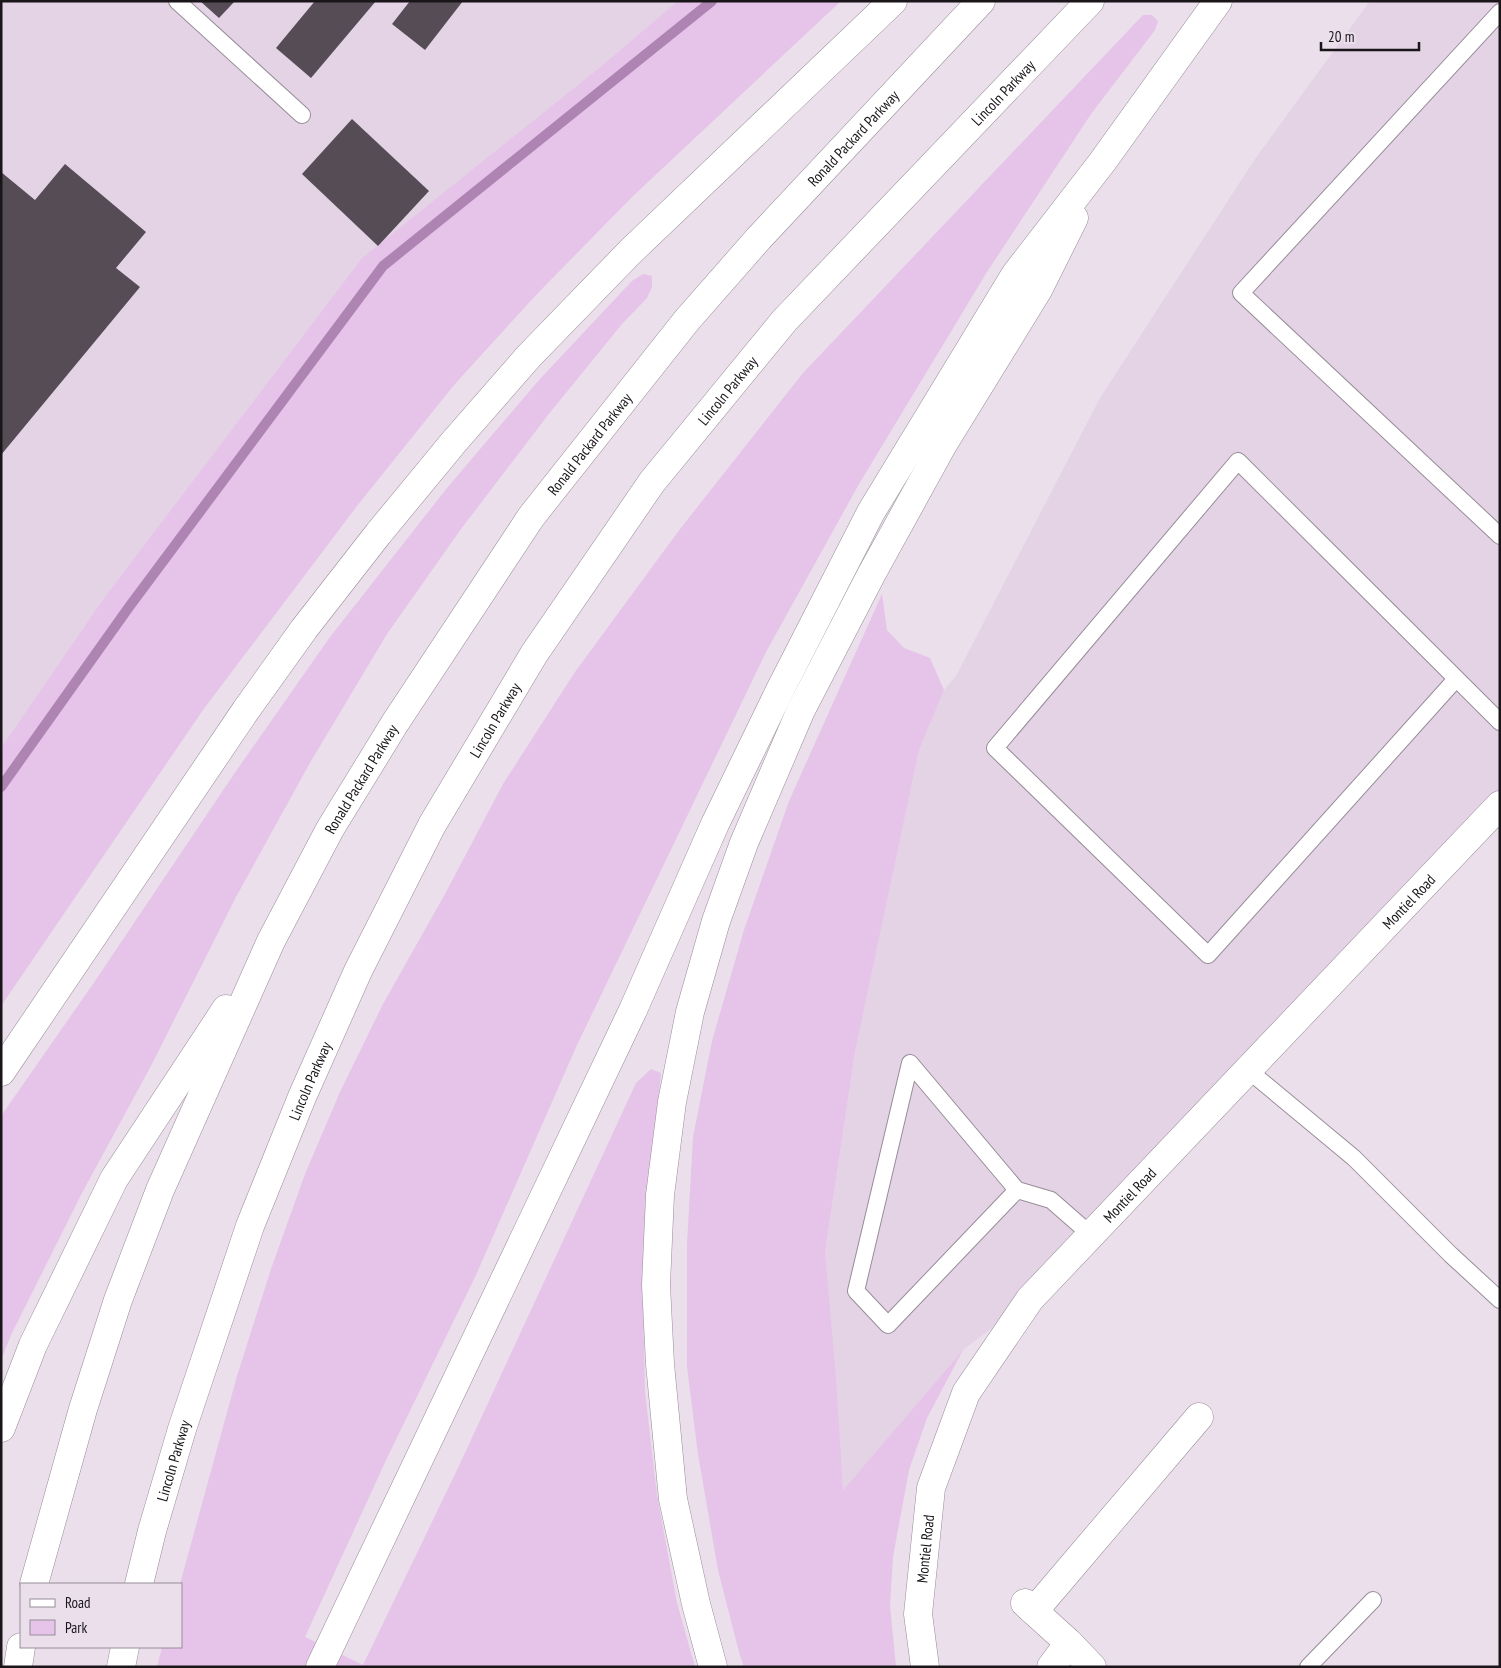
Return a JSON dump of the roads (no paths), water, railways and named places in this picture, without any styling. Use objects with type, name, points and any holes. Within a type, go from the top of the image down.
[{"type":"main road","points":[[1,1072],[252,702],[304,629],[372,541],[434,466],[529,356],[630,252],[893,1]]},
{"type":"main road","name":"Ronald Packard Parkway","points":[[271,941],[330,829],[390,731],[532,517],[688,320],[759,238],[981,1]]},
{"type":"main road","name":"Lincoln Parkway","points":[[139,1583],[152,1531],[182,1429],[250,1226],[302,1097],[358,971],[432,825],[534,654],[652,482],[784,321],[1090,1]]},
{"type":"main road","points":[[320,1667],[633,1010],[715,824],[781,688],[871,512],[1015,275],[1103,161],[1218,1]]},
{"type":"main road","points":[[714,1667],[696,1604],[673,1499],[660,1364],[656,1285],[660,1195],[672,1102],[690,1012],[716,921],[744,843],[801,710],[876,566],[942,446],[1038,290],[1103,161]]},
{"type":"main road","name":"Montiel Road","points":[[925,1667],[918,1614],[930,1488],[966,1393],[1030,1299],[1500,805]]},
{"type":"main road","points":[[1,1428],[32,1345],[114,1179],[271,941]]},
{"type":"main road","points":[[34,1583],[83,1409],[118,1300],[160,1190],[271,941]]},
{"type":"main road","points":[[1092,1667],[1030,1607],[1199,1416]]},
{"type":"main road","points":[[1051,1667],[1069,1643]]},
{"type":"main road","points":[[18,1667],[21,1648]]},
{"type":"main road","points":[[121,1667],[125,1648]]},
{"type":"lane","points":[[177,1],[302,115]]},
{"type":"lane","points":[[1500,12],[1241,293],[1500,536]]},
{"type":"lane","points":[[1456,679],[1208,955],[994,748],[1238,461],[1500,722]]},
{"type":"lane","points":[[1017,1190],[888,1325],[856,1291],[910,1064],[1017,1190],[1051,1200],[1091,1235]]},
{"type":"lane","points":[[1248,1070],[1354,1158],[1451,1255],[1500,1300]]},
{"type":"lane","points":[[1308,1667],[1373,1600]]},
{"type":"waterway","points":[[1,787],[129,607],[383,266],[712,1]]}]
